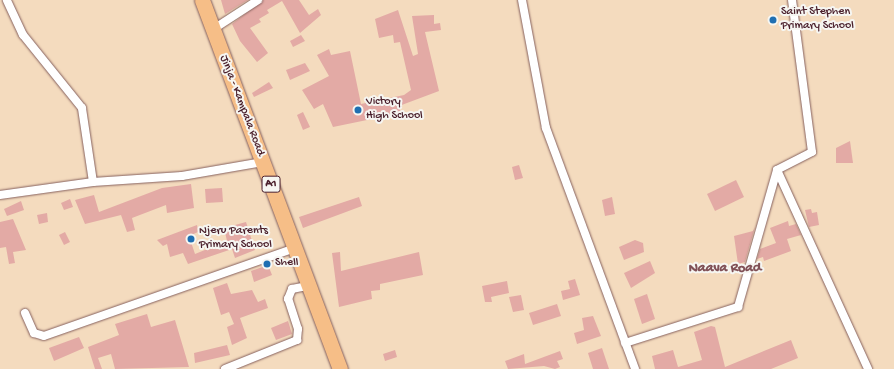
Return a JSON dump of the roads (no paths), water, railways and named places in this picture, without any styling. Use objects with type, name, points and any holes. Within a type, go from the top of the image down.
[{"type":"highway","name":"Jinja - Kampala Road","points":[[202,0],[340,369]]},
{"type":"street","points":[[7,0],[23,35],[82,108],[93,182]]},
{"type":"street","points":[[212,30],[258,0]]},
{"type":"street","points":[[522,0],[546,128],[635,369]]},
{"type":"street","points":[[625,343],[738,307],[777,170],[812,152],[792,0]]},
{"type":"street","points":[[0,195],[93,182],[182,176],[263,162]]},
{"type":"street","points":[[777,170],[868,369]]},
{"type":"street","points":[[25,313],[34,333],[44,336],[295,248]]},
{"type":"street","points":[[225,369],[297,340],[289,294],[308,286]]},
{"type":"place","name":"Saint Stephen Primary School","points":[[773,20]]},
{"type":"place","name":"Victory High School","points":[[358,110]]},
{"type":"place","name":"Njeru Parents Primary School","points":[[191,239]]},
{"type":"place","name":"Shell","points":[[267,264]]},
{"type":"district","name":"Naava Road","points":[[725,269]]}]
